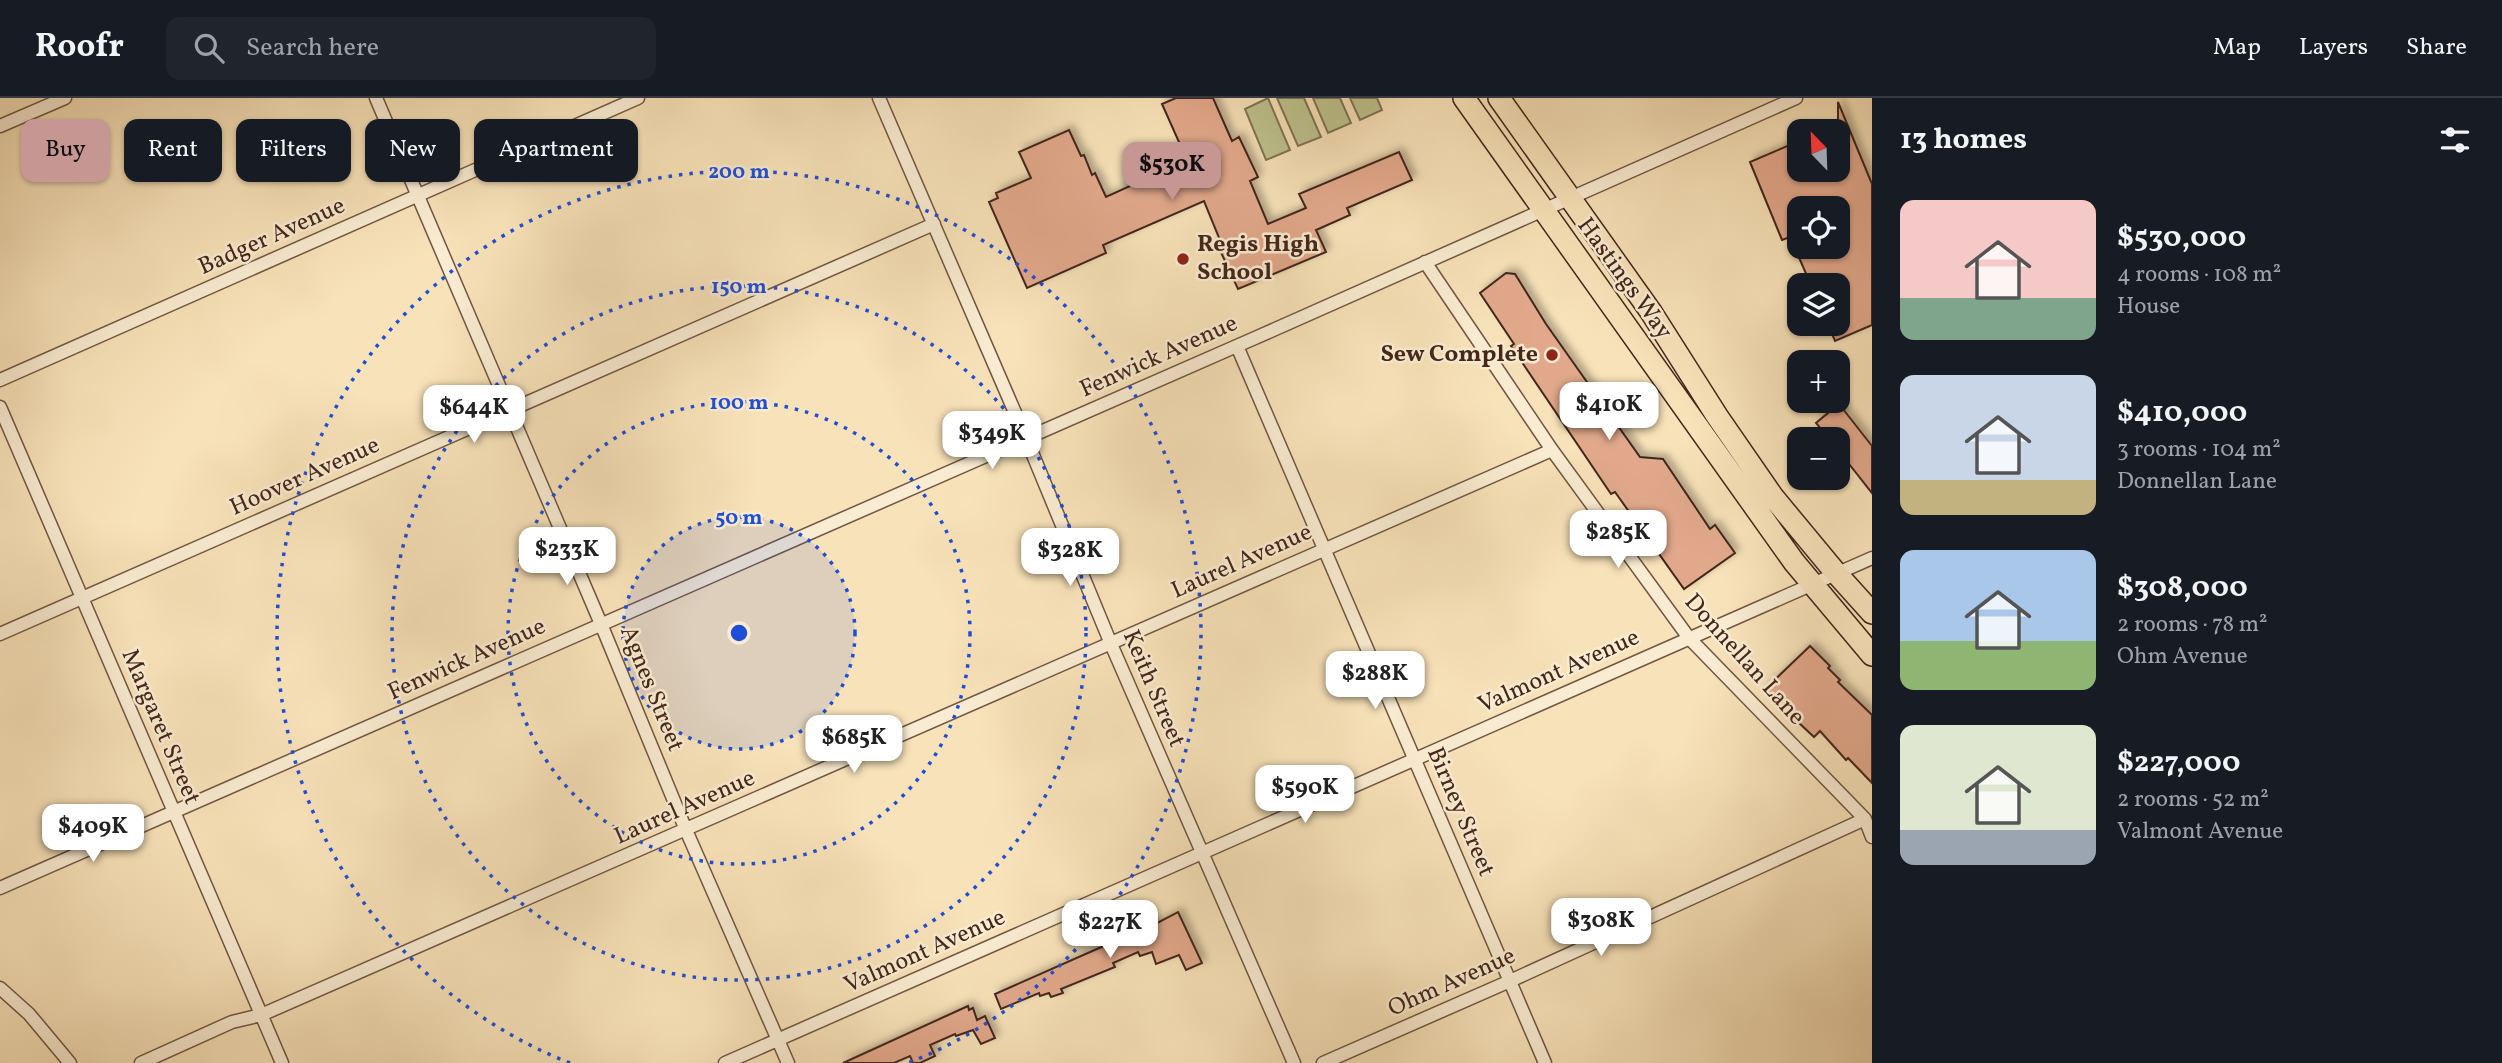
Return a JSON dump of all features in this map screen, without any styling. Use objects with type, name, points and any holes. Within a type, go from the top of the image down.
[{"type":"main road","name":"Hastings Way","points":[[1464,98],[1810,584],[1872,655]]},
{"type":"main road","name":"Hastings Way","points":[[1499,98],[1651,312],[1766,486],[1872,613]]},
{"type":"street","points":[[0,126],[65,98]]},
{"type":"street","name":"Agnes Street","points":[[376,98],[686,830],[788,1063]]},
{"type":"street","name":"Badger Avenue","points":[[0,380],[638,98]]},
{"type":"street","name":"Keith Street","points":[[879,98],[1026,438],[1111,644],[1294,1063]]},
{"type":"street","name":"Fenwick Avenue","points":[[0,888],[1796,98]]},
{"type":"street","name":"Hoover Avenue","points":[[0,634],[934,224]]},
{"type":"street","name":"Donnellan Lane","points":[[1425,262],[1552,450],[1689,638],[1865,819],[1872,837]]},
{"type":"street","name":"Birney Street","points":[[1237,346],[1545,1063]]},
{"type":"street","name":"Margaret Street","points":[[0,407],[282,1063]]},
{"type":"street","name":"Laurel Avenue","points":[[141,1063],[232,1022],[261,1015],[1552,450]]},
{"type":"street","name":"Valmont Avenue","points":[[725,1063],[1872,558]]},
{"type":"street","name":"Ohm Avenue","points":[[1323,1063],[1865,819]]},
{"type":"street","points":[[0,988],[29,1014],[70,1063]]},
{"type":"green space","points":[[1268,98],[1290,150],[1266,160],[1245,109]]},
{"type":"green space","points":[[1277,98],[1304,98],[1321,137],[1298,146]]},
{"type":"green space","points":[[1313,98],[1340,98],[1351,123],[1328,133]]},
{"type":"green space","points":[[1350,98],[1377,98],[1382,110],[1360,120]]},
{"type":"building","points":[[1176,98],[1213,98],[1232,141],[1239,137],[1258,177],[1250,181],[1268,224],[1306,208],[1299,194],[1399,152],[1412,180],[1347,208],[1350,215],[1316,230],[1326,252],[1238,289],[1218,246],[1222,245],[1204,201],[1103,245],[1106,253],[1027,288],[989,202],[998,198],[996,193],[1031,178],[1019,152],[1069,130],[1106,197],[1187,160],[1162,104]]},
{"type":"building","points":[[1838,102],[1845,119],[1838,119]]},
{"type":"building","points":[[1850,131],[1872,184],[1872,325],[1850,335],[1850,273],[1806,273],[1800,259],[1850,259],[1850,196],[1787,196],[1787,238],[1782,240],[1750,162],[1787,146],[1787,182],[1850,182]]},
{"type":"building","points":[[1506,273],[1515,274],[1546,324],[1640,457],[1663,459],[1710,529],[1715,525],[1735,553],[1684,589],[1615,492],[1611,494],[1511,346],[1514,344],[1480,293]]},
{"type":"building","points":[[1833,336],[1847,336],[1835,341]]},
{"type":"building","points":[[1828,413],[1846,413],[1872,446],[1872,493],[1850,465],[1850,427],[1819,427],[1816,423]]},
{"type":"building","points":[[1810,646],[1830,666],[1828,668],[1840,680],[1838,682],[1872,715],[1872,783],[1848,758],[1846,760],[1820,731],[1814,737],[1764,690]]},
{"type":"building","points":[[1178,912],[1202,963],[1186,970],[1179,955],[1156,964],[1152,952],[1140,956],[1138,952],[1113,963],[1115,967],[1061,989],[1063,993],[1051,997],[1049,993],[1040,996],[1039,993],[1001,1009],[995,994],[1126,934],[1141,929],[1142,931]]},
{"type":"building","points":[[968,1006],[969,1010],[973,1008],[977,1020],[985,1016],[995,1038],[981,1044],[973,1030],[956,1036],[955,1034],[930,1045],[935,1056],[920,1063],[913,1063],[910,1056],[894,1063],[843,1063]]},
{"type":"place","name":"Regis High School","points":[[1183,259]]},
{"type":"place","name":"Sew Complete","points":[[1552,355]]}]
